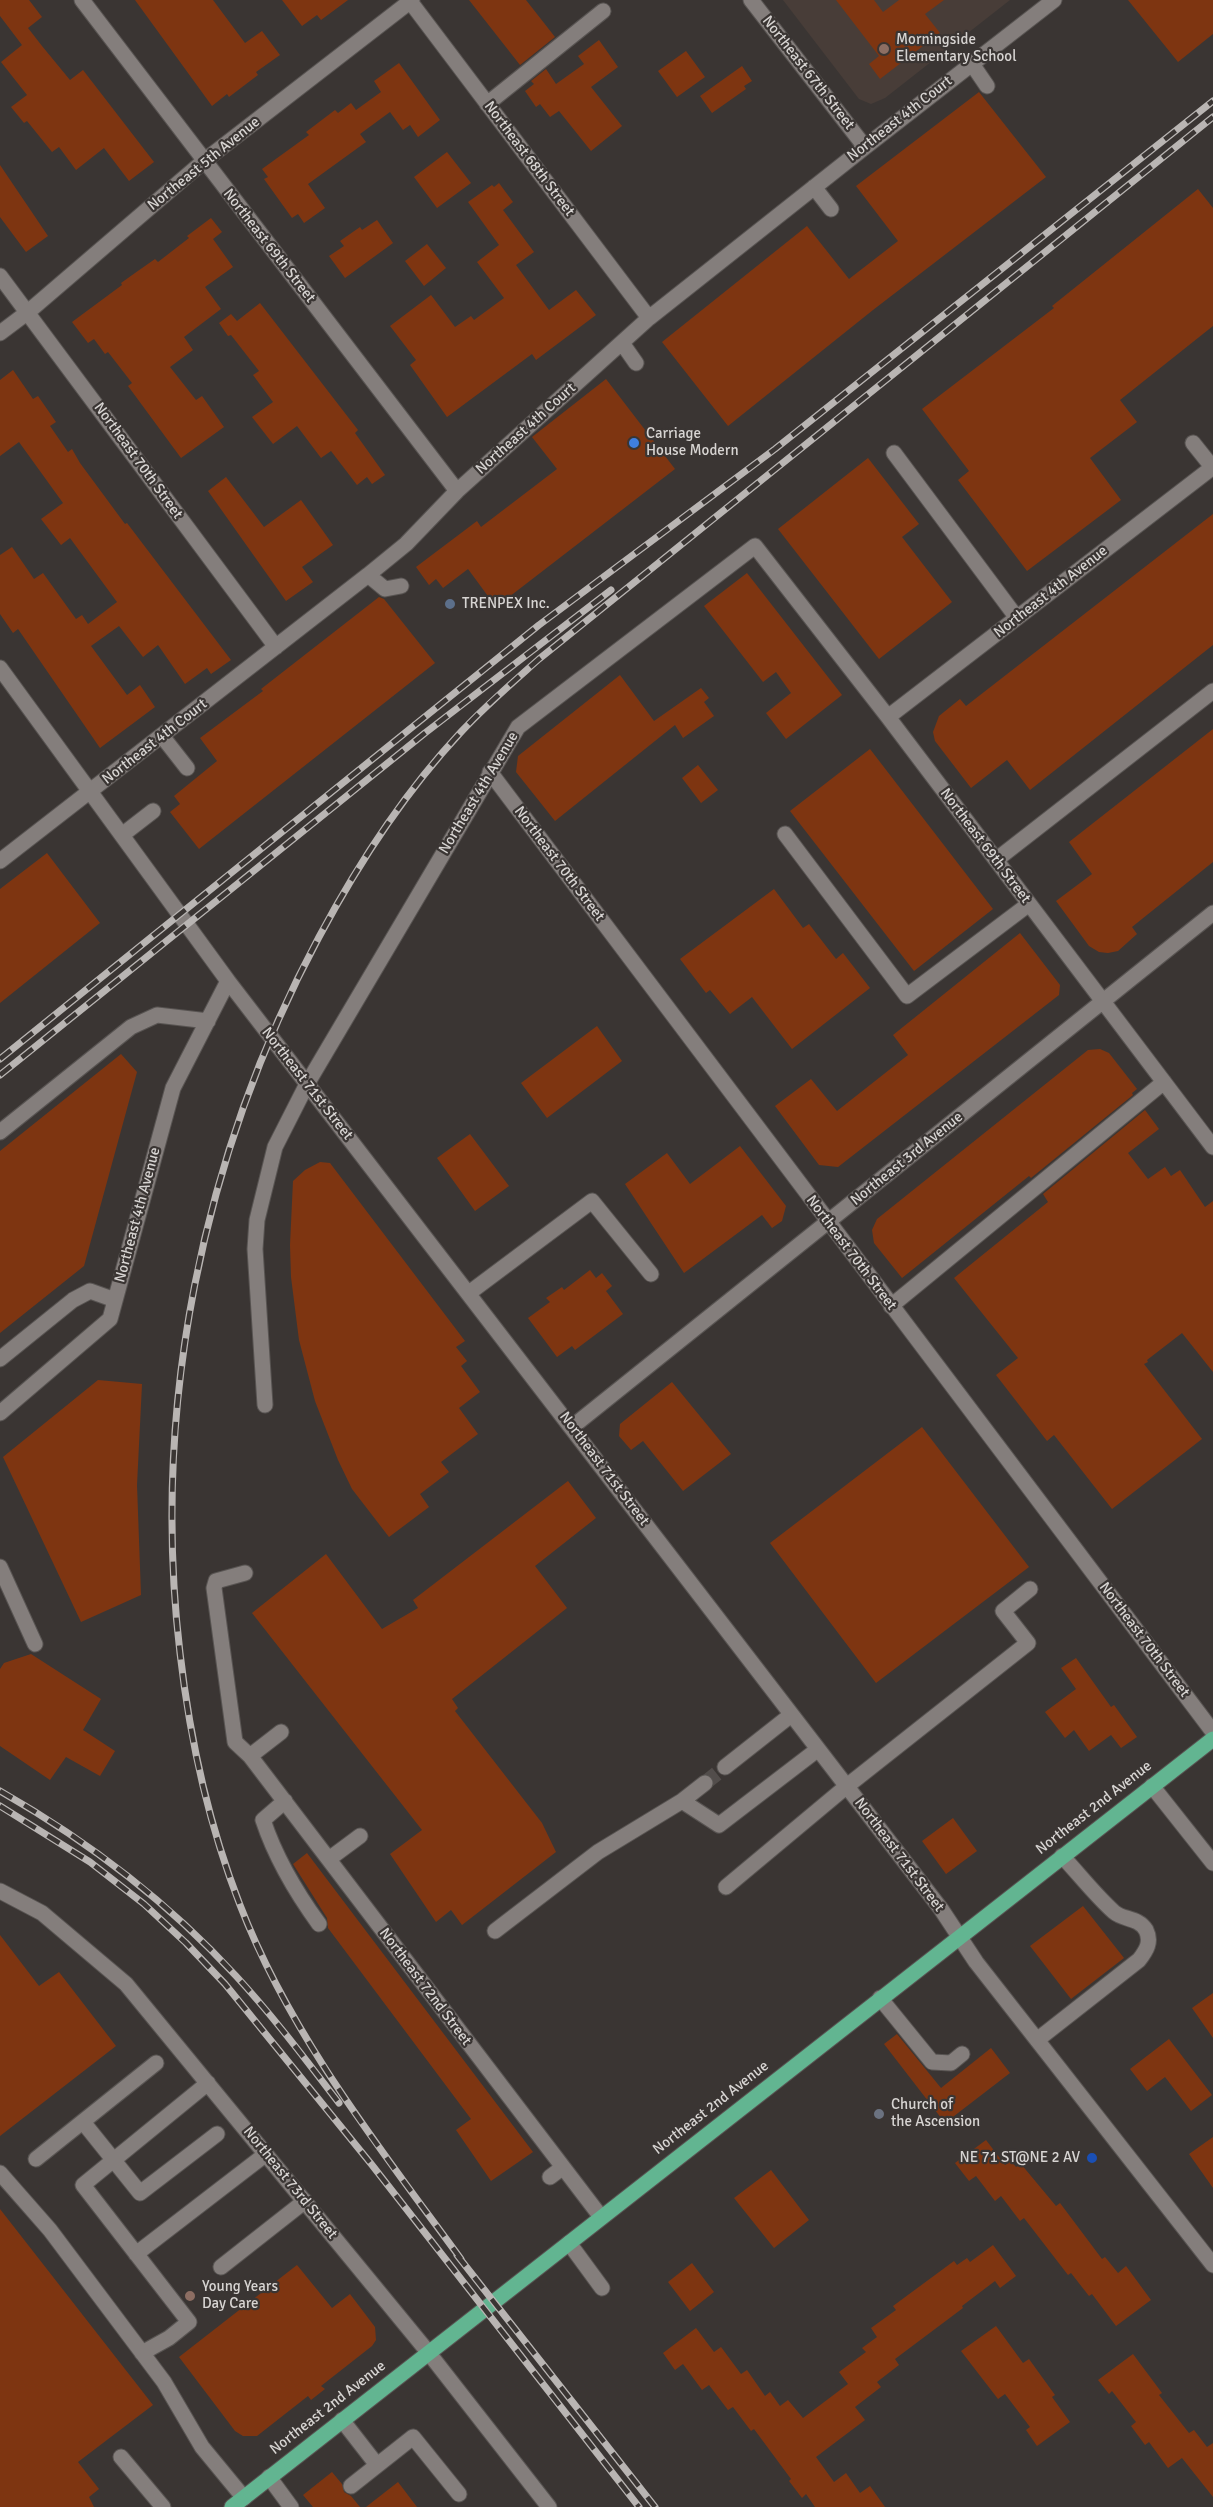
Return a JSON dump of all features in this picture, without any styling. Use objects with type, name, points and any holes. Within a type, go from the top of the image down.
[{"type":"main road","name":"Northeast 2nd Avenue","points":[[238,2502],[1213,1739]]},
{"type":"street","name":"Northeast 69th Street","points":[[82,0],[457,491]]},
{"type":"street","name":"Northeast 67th Street","points":[[751,0],[864,147]]},
{"type":"street","name":"Northeast 4th Court","points":[[0,861],[406,544],[457,491],[649,318],[1054,0]]},
{"type":"street","name":"Northeast 5th Avenue","points":[[0,333],[28,312],[204,161],[411,1]]},
{"type":"street","name":"Northeast 68th Street","points":[[411,1],[649,318]]},
{"type":"street","points":[[487,104],[603,11]]},
{"type":"street","points":[[972,64],[987,86]]},
{"type":"street","points":[[814,187],[831,209]]},
{"type":"street","name":"Northeast 70th Street","points":[[0,276],[276,647]]},
{"type":"street","points":[[622,343],[636,363]]},
{"type":"street","points":[[1193,443],[1213,467]]},
{"type":"street","points":[[894,453],[1017,618]]},
{"type":"street","name":"Northeast 4th Avenue","points":[[888,717],[1213,467]]},
{"type":"street","name":"Northeast 69th Street","points":[[755,546],[888,717],[1213,1147]]},
{"type":"street","name":"Northeast 4th Avenue","points":[[266,1404],[255,1249],[257,1220],[274,1147],[306,1084],[518,727],[755,546]]},
{"type":"street","points":[[368,575],[385,589],[401,586]]},
{"type":"street","name":"Northeast 71st Street","points":[[0,668],[228,981],[306,1084],[573,1427],[941,1909],[976,1962],[1213,2265]]},
{"type":"street","points":[[996,860],[1213,691]]},
{"type":"street","points":[[162,736],[187,768]]},
{"type":"street","name":"Northeast 70th Street","points":[[490,772],[1213,1732]]},
{"type":"street","points":[[122,835],[153,811]]},
{"type":"street","points":[[785,834],[907,996],[1029,904]]},
{"type":"street","name":"Northeast 3rd Avenue","points":[[573,1427],[1213,914]]},
{"type":"street","name":"Northeast 4th Avenue","points":[[0,1413],[110,1319],[173,1088],[228,981]]},
{"type":"street","points":[[0,1132],[131,1027],[157,1015],[208,1021]]},
{"type":"street","points":[[891,1306],[1164,1083]]},
{"type":"street","points":[[469,1293],[592,1201],[651,1274]]},
{"type":"street","points":[[0,1359],[73,1300],[90,1291],[115,1300]]},
{"type":"street","points":[[0,1567],[35,1644]]},
{"type":"street","name":"Northeast 72nd Street","points":[[245,1573],[216,1581],[214,1588],[235,1742],[250,1756],[329,1859],[556,2173],[601,2217]]},
{"type":"street","points":[[726,1887],[847,1786],[1028,1643],[1003,1611],[1030,1589]]},
{"type":"street","points":[[724,1767],[791,1715]]},
{"type":"street","points":[[250,1756],[281,1732]]},
{"type":"street","points":[[682,1801],[719,1825],[818,1750]]},
{"type":"street","points":[[495,1931],[598,1852],[682,1801],[705,1783]]},
{"type":"street","points":[[1152,1786],[1213,1863]]},
{"type":"street","points":[[285,1802],[263,1820],[273,1850],[292,1887],[319,1924]]},
{"type":"street","points":[[329,1859],[360,1836]]},
{"type":"street","points":[[1037,2040],[1139,1960],[1149,1942],[1146,1930],[1136,1920],[1116,1914],[1062,1856]]},
{"type":"street","name":"Northeast 73rd Street","points":[[0,1891],[42,1913],[126,1984],[428,2352],[549,2507]]},
{"type":"street","points":[[880,1998],[932,2062],[951,2063],[962,2054]]},
{"type":"street","points":[[36,2159],[156,2063]]},
{"type":"street","points":[[142,2353],[169,2338],[189,2322],[83,2185],[208,2083]]},
{"type":"street","points":[[83,2122],[140,2193],[217,2134]]},
{"type":"street","points":[[136,2254],[266,2154]]},
{"type":"street","points":[[0,2174],[50,2230],[164,2382],[238,2502]]},
{"type":"street","points":[[222,2267],[305,2201]]},
{"type":"street","points":[[568,2243],[602,2288]]},
{"type":"street","points":[[342,2421],[377,2465]]},
{"type":"street","points":[[351,2486],[414,2437],[459,2494]]},
{"type":"street","points":[[121,2457],[163,2507]]},
{"type":"street","points":[[269,2477],[291,2507]]},
{"type":"shaded area","name":"Morningside Elementary School","points":[[783,0],[1010,0],[885,98],[871,104],[859,99]]},
{"type":"building","points":[[0,0],[29,0],[42,17],[28,28],[70,80],[83,70],[154,162],[129,181],[104,148],[76,170],[59,147],[52,152],[27,121],[24,123],[11,107],[27,95],[1,62],[22,45],[0,16]]},
{"type":"building","points":[[135,0],[213,0],[245,43],[262,31],[280,55],[256,72],[258,75],[229,97],[227,94],[212,106]]},
{"type":"building","points":[[282,0],[348,0],[321,20],[317,15],[302,26]]},
{"type":"building","points":[[469,0],[526,0],[555,37],[520,65]]},
{"type":"building","points":[[836,0],[874,0],[883,12],[899,0],[944,0],[925,14],[940,33],[880,79],[869,64],[879,56]]},
{"type":"building","points":[[1128,0],[1213,0],[1213,34],[1178,62]]},
{"type":"building","points":[[599,40],[618,67],[591,87],[622,126],[591,151],[559,111],[550,117],[540,104],[536,107],[525,91],[534,84],[531,81],[546,69],[556,84],[584,64],[578,56]]},
{"type":"building","points":[[686,51],[705,77],[677,97],[658,71]]},
{"type":"building","points":[[399,63],[440,120],[418,137],[410,125],[403,130],[390,112],[360,134],[366,142],[308,184],[325,208],[304,223],[298,214],[292,218],[264,179],[268,177],[262,169],[309,135],[306,132],[335,110],[338,113],[351,103],[356,110],[381,92],[374,81]]},
{"type":"building","points":[[742,66],[752,81],[744,86],[746,89],[712,113],[700,96]]},
{"type":"building","points":[[979,92],[1046,177],[873,310],[728,426],[662,342],[807,226],[849,279],[898,241],[856,186]]},
{"type":"building","points":[[447,152],[471,183],[437,208],[414,177]]},
{"type":"building","points":[[0,165],[48,236],[26,252],[0,217]]},
{"type":"building","points":[[499,183],[513,202],[503,210],[534,252],[516,265],[549,310],[576,290],[596,315],[536,360],[532,354],[447,417],[410,365],[416,360],[390,326],[431,295],[455,327],[471,316],[474,320],[504,298],[477,262],[499,245],[468,202],[492,185],[494,187]]},
{"type":"building","points":[[1198,189],[1213,208],[1213,326],[1120,400],[1137,422],[1090,458],[1121,500],[1027,571],[958,480],[969,471],[922,409],[1054,308],[1052,306]]},
{"type":"building","points":[[211,218],[222,232],[213,239],[233,267],[205,287],[221,309],[184,337],[193,350],[170,367],[196,400],[202,396],[224,427],[181,458],[128,386],[132,383],[108,352],[105,354],[94,339],[88,343],[72,322],[155,259],[158,262]]},
{"type":"building","points":[[377,220],[393,243],[345,278],[329,256],[344,246],[340,241],[360,227],[362,230]]},
{"type":"building","points":[[427,244],[446,268],[424,286],[405,261]]},
{"type":"building","points":[[260,303],[358,430],[355,433],[385,475],[372,484],[367,477],[357,485],[331,451],[321,458],[297,426],[273,444],[252,417],[273,402],[253,375],[259,371],[219,323],[231,314],[237,321]]},
{"type":"building","points":[[13,370],[33,399],[38,396],[56,422],[50,426],[68,452],[72,449],[125,524],[127,523],[231,660],[211,674],[207,668],[185,684],[158,645],[143,657],[119,626],[91,646],[127,695],[140,685],[155,707],[100,748],[18,629],[13,633],[0,614],[0,555],[12,547],[34,579],[43,573],[76,619],[82,615],[88,624],[117,602],[70,538],[61,545],[41,519],[63,503],[19,442],[0,456],[0,380]]},
{"type":"building","points":[[606,379],[675,469],[496,607],[468,569],[443,588],[436,579],[429,585],[416,567],[477,521],[481,527],[557,469],[532,437]]},
{"type":"building","points":[[868,458],[919,524],[902,537],[952,602],[879,659],[778,529]]},
{"type":"building","points":[[226,477],[264,527],[301,500],[333,545],[302,567],[313,582],[286,601],[208,491]]},
{"type":"building","points":[[1213,514],[1213,645],[1030,790],[1007,760],[971,788],[935,741],[933,732],[939,716],[960,699],[966,706]]},
{"type":"building","points":[[747,573],[842,695],[786,739],[766,713],[791,693],[776,672],[763,682],[704,606]]},
{"type":"building","points":[[379,597],[384,599],[435,663],[199,849],[170,812],[180,804],[174,796],[217,761],[200,738],[263,691],[261,689]]},
{"type":"building","points":[[620,675],[654,721],[701,688],[709,698],[704,702],[714,716],[683,738],[675,725],[555,821],[516,772],[518,756]]},
{"type":"building","points":[[1213,729],[1213,862],[1132,927],[1137,934],[1118,951],[1099,952],[1089,946],[1056,901],[1092,874],[1069,842]]},
{"type":"building","points":[[870,749],[993,909],[914,971],[790,811]]},
{"type":"building","points":[[698,765],[718,790],[701,803],[682,778]]},
{"type":"building","points":[[47,853],[100,923],[0,1003],[0,889]]},
{"type":"building","points":[[774,889],[803,928],[809,924],[836,959],[843,953],[870,988],[792,1049],[752,997],[730,1014],[710,990],[706,993],[680,959]]},
{"type":"building","points":[[1020,933],[1060,985],[1059,995],[838,1167],[819,1165],[775,1106],[811,1079],[837,1111],[908,1055],[893,1035]]},
{"type":"building","points":[[597,1026],[622,1061],[547,1118],[521,1083]]},
{"type":"building","points":[[1100,1049],[1109,1053],[1137,1089],[1132,1093],[1133,1095],[902,1278],[874,1243],[872,1230],[877,1219],[1088,1050]]},
{"type":"building","points":[[121,1054],[137,1072],[84,1266],[0,1333],[0,1151]]},
{"type":"building","points":[[1145,1110],[1159,1129],[1128,1153],[1148,1179],[1165,1167],[1171,1176],[1180,1170],[1205,1207],[1213,1201],[1213,1372],[1182,1333],[1144,1364],[1202,1439],[1112,1509],[1054,1435],[1047,1441],[996,1375],[1018,1358],[954,1278],[1048,1202],[1043,1194]]},
{"type":"building","points":[[470,1134],[509,1186],[475,1211],[437,1158]]},
{"type":"building","points":[[740,1146],[786,1206],[782,1221],[772,1228],[762,1215],[684,1273],[625,1184],[667,1153],[690,1184]]},
{"type":"building","points":[[320,1162],[330,1163],[465,1341],[456,1347],[467,1361],[461,1366],[480,1392],[459,1408],[478,1434],[441,1462],[449,1472],[420,1494],[429,1507],[389,1537],[352,1489],[338,1460],[315,1401],[299,1340],[291,1277],[293,1181],[305,1170]]},
{"type":"building","points":[[590,1270],[596,1278],[602,1273],[612,1286],[606,1291],[623,1314],[575,1350],[572,1346],[557,1357],[528,1318],[550,1302],[546,1298],[562,1287],[564,1290]]},
{"type":"building","points":[[98,1380],[142,1384],[137,1485],[141,1595],[81,1622],[3,1457]]},
{"type":"building","points":[[672,1382],[731,1454],[683,1491],[643,1441],[631,1450],[619,1436],[620,1424]]},
{"type":"building","points":[[922,1427],[1029,1567],[876,1683],[770,1543]]},
{"type":"building","points":[[568,1481],[596,1518],[535,1566],[567,1608],[452,1699],[458,1708],[455,1711],[542,1823],[556,1852],[462,1925],[451,1910],[436,1922],[390,1854],[422,1830],[252,1613],[326,1554],[382,1629],[418,1608],[413,1600]]},
{"type":"building","points":[[31,1654],[101,1699],[83,1730],[115,1751],[100,1776],[66,1757],[50,1780],[0,1746],[0,1669],[4,1663]]},
{"type":"building","points":[[1076,1658],[1111,1707],[1114,1705],[1137,1737],[1121,1748],[1111,1735],[1089,1751],[1074,1730],[1065,1738],[1045,1712],[1076,1689],[1061,1668]]},
{"type":"building","points":[[953,1818],[977,1851],[946,1874],[922,1841]]},
{"type":"building","points":[[307,1853],[533,2152],[491,2181],[456,2130],[471,2119],[328,1928],[327,1918],[293,1864]]},
{"type":"building","points":[[1083,1906],[1124,1958],[1071,1999],[1030,1946]]},
{"type":"building","points":[[0,1935],[39,1986],[59,1972],[116,2046],[0,2136]]},
{"type":"building","points":[[1213,1993],[1213,2038],[1192,2008]]},
{"type":"building","points":[[897,2034],[941,2088],[991,2048],[1010,2073],[945,2123],[884,2044]]},
{"type":"building","points":[[1169,2039],[1212,2095],[1191,2111],[1165,2077],[1147,2091],[1130,2069]]},
{"type":"building","points":[[1213,2137],[1213,2188],[1189,2154]]},
{"type":"building","points":[[986,2140],[1005,2165],[1011,2161],[1016,2167],[1021,2164],[1056,2206],[1060,2203],[1102,2259],[1105,2257],[1118,2273],[1126,2266],[1151,2300],[1116,2326],[1092,2294],[1089,2296],[1071,2273],[1068,2275],[1024,2218],[1020,2221],[1001,2196],[995,2201],[976,2176],[969,2181],[955,2163]]},
{"type":"building","points":[[771,2170],[809,2220],[774,2248],[734,2198]]},
{"type":"building","points":[[0,2209],[153,2405],[78,2462],[99,2489],[89,2497],[94,2507],[0,2507]]},
{"type":"building","points":[[993,2245],[1016,2276],[1000,2288],[995,2281],[895,2359],[899,2365],[877,2382],[881,2387],[855,2407],[865,2420],[816,2457],[834,2482],[846,2473],[860,2493],[870,2486],[885,2507],[815,2507],[806,2494],[802,2498],[789,2481],[791,2479],[754,2429],[751,2431],[733,2407],[728,2410],[709,2385],[702,2390],[683,2364],[675,2370],[663,2353],[696,2328],[714,2352],[721,2347],[741,2374],[747,2370],[765,2396],[770,2392],[780,2406],[788,2400],[803,2418],[848,2384],[839,2372],[866,2352],[862,2348],[877,2337],[871,2328],[896,2310],[893,2306],[954,2261],[957,2265],[967,2258],[970,2262]]},
{"type":"building","points":[[692,2263],[714,2292],[690,2311],[668,2282]]},
{"type":"building","points":[[297,2265],[332,2308],[350,2294],[375,2327],[376,2340],[372,2346],[321,2386],[325,2389],[311,2400],[308,2396],[257,2436],[243,2436],[235,2431],[179,2357]]},
{"type":"building","points":[[996,2326],[1023,2363],[1029,2359],[1055,2395],[1052,2397],[1070,2422],[1037,2446],[1026,2430],[1030,2427],[1005,2394],[998,2399],[961,2351]]},
{"type":"building","points":[[1133,2354],[1162,2393],[1159,2395],[1189,2433],[1194,2430],[1207,2447],[1213,2443],[1213,2497],[1182,2458],[1168,2468],[1149,2442],[1145,2445],[1131,2426],[1136,2422],[1112,2391],[1109,2394],[1098,2380]]},
{"type":"building","points":[[332,2472],[342,2484],[344,2492],[351,2496],[360,2507],[313,2507],[303,2495]]},
{"type":"building","points":[[398,2482],[417,2507],[366,2507]]},
{"type":"tunnel","points":[[705,1783],[725,1767]]},
{"type":"railway","points":[[0,1059],[539,625],[775,449],[1213,101]]},
{"type":"railway","points":[[461,2259],[338,2089],[310,2045],[260,1953],[240,1905],[219,1843],[202,1781],[189,1718],[180,1653],[173,1561],[173,1468],[180,1376],[195,1285],[216,1195],[244,1106],[278,1020],[319,937],[350,883],[401,804],[470,722],[539,659],[1213,117]]},
{"type":"railway","points":[[0,1075],[425,733],[611,590]]},
{"type":"railway","points":[[0,1791],[33,1810],[95,1852],[182,1922],[250,1991],[339,2103]]},
{"type":"railway","points":[[0,1806],[90,1862],[144,1904],[225,1984],[372,2165],[639,2507]]},
{"type":"railway","points":[[457,2255],[655,2507]]},
{"type":"place","name":"Morningside Elementary School","points":[[884,49]]},
{"type":"place","name":"Carriage House Modern","points":[[634,443]]},
{"type":"place","name":"TRENPEX Inc.","points":[[450,604]]},
{"type":"place","name":"Church of the Ascension","points":[[879,2114]]},
{"type":"place","name":"NE 71 ST@NE 2 AV","points":[[1092,2158]]},
{"type":"place","name":"Young Years Day Care","points":[[190,2296]]}]
